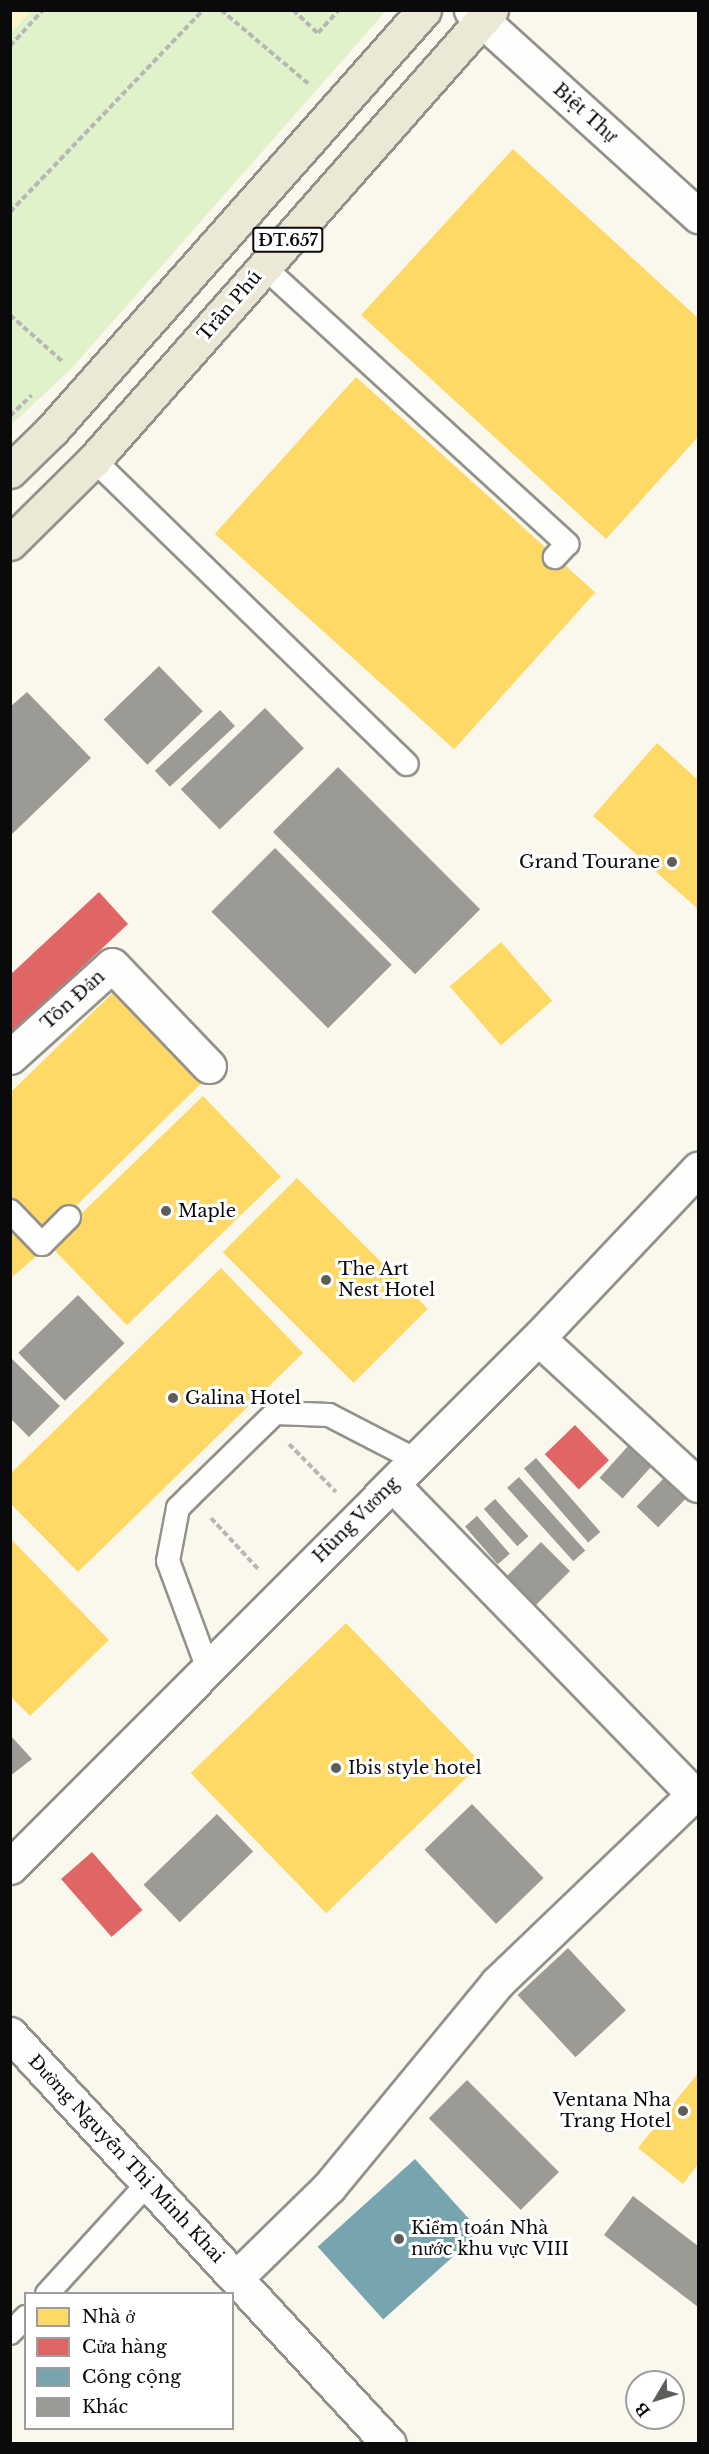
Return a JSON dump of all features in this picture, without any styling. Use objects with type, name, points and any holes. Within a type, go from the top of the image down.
[{"type":"main road","name":"ĐT.657","points":[[10,471],[60,422],[424,10]]},
{"type":"main road","name":"Trần Phú","points":[[10,543],[94,460],[482,14]]},
{"type":"street","name":"Biệt Thự","points":[[482,14],[699,216]]},
{"type":"street","name":"Tôn Đản","points":[[10,1057],[112,965],[209,1066]]},
{"type":"street","name":"Hùng Vương","points":[[10,1867],[538,1338],[699,1169]]},
{"type":"street","points":[[538,1338],[699,1485]]},
{"type":"street","points":[[236,2278],[329,2187],[497,1983],[696,1792],[392,1484]]},
{"type":"street","name":"Đường Nguyễn Thị Minh Khai","points":[[10,2034],[389,2444]]},
{"type":"lane","points":[[264,267],[567,544],[555,557]]},
{"type":"lane","points":[[94,460],[407,764]]},
{"type":"lane","points":[[10,1211],[42,1244],[69,1217]]},
{"type":"lane","points":[[207,1669],[168,1561],[178,1508],[190,1496],[275,1413],[329,1415],[416,1460]]},
{"type":"lane","points":[[49,2292],[148,2183]]},
{"type":"lane","points":[[10,2333],[24,2319]]},
{"type":"path","points":[[10,46],[43,10]]},
{"type":"path","points":[[10,212],[203,10]]},
{"type":"path","points":[[221,10],[312,87],[304,96]]},
{"type":"path","points":[[293,10],[318,33],[339,10]]},
{"type":"path","points":[[10,315],[64,363]]},
{"type":"path","points":[[57,371],[72,354]]},
{"type":"path","points":[[10,416],[34,394]]},
{"type":"path","points":[[266,1422],[360,1516]]},
{"type":"path","points":[[190,1496],[282,1594]]},
{"type":"green space","points":[[31,10],[386,11],[71,369],[11,425],[10,33]]},
{"type":"sand","points":[[10,11],[31,11],[11,33]]},
{"type":"building: Nhà ở","points":[[513,149],[698,318],[698,437],[606,539],[361,315]]},
{"type":"building: Nhà ở","points":[[356,377],[595,592],[454,749],[215,534]]},
{"type":"building: Nhà ở","name":"Grand Tourane","points":[[657,743],[698,780],[698,909],[593,816]]},
{"type":"building: Nhà ở","points":[[501,942],[552,1001],[501,1045],[450,987]]},
{"type":"building: Nhà ở","points":[[127,979],[214,1071],[43,1238],[10,1202],[10,1093]]},
{"type":"building: Nhà ở","name":"Maple","points":[[203,1096],[281,1177],[127,1325],[49,1245]]},
{"type":"building: Nhà ở","name":"The Art Nest Hotel","points":[[297,1178],[428,1309],[354,1383],[223,1252]]},
{"type":"building: Nhà ở","points":[[10,1223],[39,1254],[10,1279]]},
{"type":"building: Nhà ở","name":"Galina Hotel","points":[[221,1268],[303,1353],[78,1572],[10,1503],[10,1474]]},
{"type":"building: Nhà ở","points":[[10,1538],[109,1640],[30,1716],[10,1696]]},
{"type":"building: Nhà ở","name":"Ibis style hotel","points":[[346,1623],[481,1763],[326,1913],[191,1773]]},
{"type":"building: Nhà ở","name":"Ventana Nha Trang Hotel","points":[[698,2073],[698,2164],[683,2184],[638,2148]]},
{"type":"building: Cửa hàng","points":[[99,892],[128,924],[10,1035],[10,975]]},
{"type":"building: Cửa hàng","points":[[575,1425],[609,1460],[579,1489],[545,1454]]},
{"type":"building: Cửa hàng","points":[[92,1852],[143,1910],[112,1937],[61,1879]]},
{"type":"building: Công cộng","name":"Kiểm toán Nhà nước khu vực VIII","points":[[415,2159],[481,2232],[383,2319],[318,2247]]},
{"type":"building: Khác","points":[[159,666],[203,711],[147,765],[104,719]]},
{"type":"building: Khác","points":[[27,692],[91,758],[10,836],[10,707]]},
{"type":"building: Khác","points":[[265,708],[304,748],[220,830],[181,789]]},
{"type":"building: Khác","points":[[220,710],[235,726],[170,787],[155,771]]},
{"type":"building: Khác","points":[[338,767],[480,909],[415,974],[273,832]]},
{"type":"building: Khác","points":[[275,848],[392,965],[328,1028],[211,912]]},
{"type":"building: Khác","points":[[78,1295],[125,1343],[65,1401],[18,1353]]},
{"type":"building: Khác","points":[[10,1357],[60,1406],[29,1437],[10,1418]]},
{"type":"building: Khác","points":[[629,1445],[652,1466],[623,1498],[600,1478]]},
{"type":"building: Khác","points":[[536,1458],[600,1532],[588,1542],[524,1468]]},
{"type":"building: Khác","points":[[519,1477],[585,1551],[573,1561],[507,1488]]},
{"type":"building: Khác","points":[[665,1477],[687,1498],[658,1527],[637,1506]]},
{"type":"building: Khác","points":[[495,1499],[528,1536],[517,1546],[484,1509]]},
{"type":"building: Khác","points":[[477,1516],[510,1554],[498,1564],[465,1526]]},
{"type":"building: Khác","points":[[541,1542],[570,1571],[528,1613],[499,1584]]},
{"type":"building: Khác","points":[[10,1735],[32,1759],[10,1776]]},
{"type":"building: Khác","points":[[472,1804],[544,1878],[496,1924],[425,1850]]},
{"type":"building: Khác","points":[[217,1814],[253,1851],[180,1922],[144,1885]]},
{"type":"building: Khác","points":[[568,1948],[626,2010],[576,2057],[518,1995]]},
{"type":"building: Khác","points":[[467,2080],[559,2172],[521,2210],[429,2118]]},
{"type":"building: Khác","points":[[633,2196],[698,2246],[698,2307],[604,2235]]},
{"type":"place","name":"Grand Tourane","points":[[672,862]]},
{"type":"place","name":"Maple","points":[[166,1211]]},
{"type":"place","name":"The Art Nest Hotel","points":[[326,1280]]},
{"type":"place","name":"Galina Hotel","points":[[173,1398]]},
{"type":"place","name":"Ibis style hotel","points":[[336,1768]]},
{"type":"place","name":"Ventana Nha Trang Hotel","points":[[683,2111]]},
{"type":"place","name":"Kiểm toán Nhà nước khu vực VIII","points":[[399,2239]]}]
